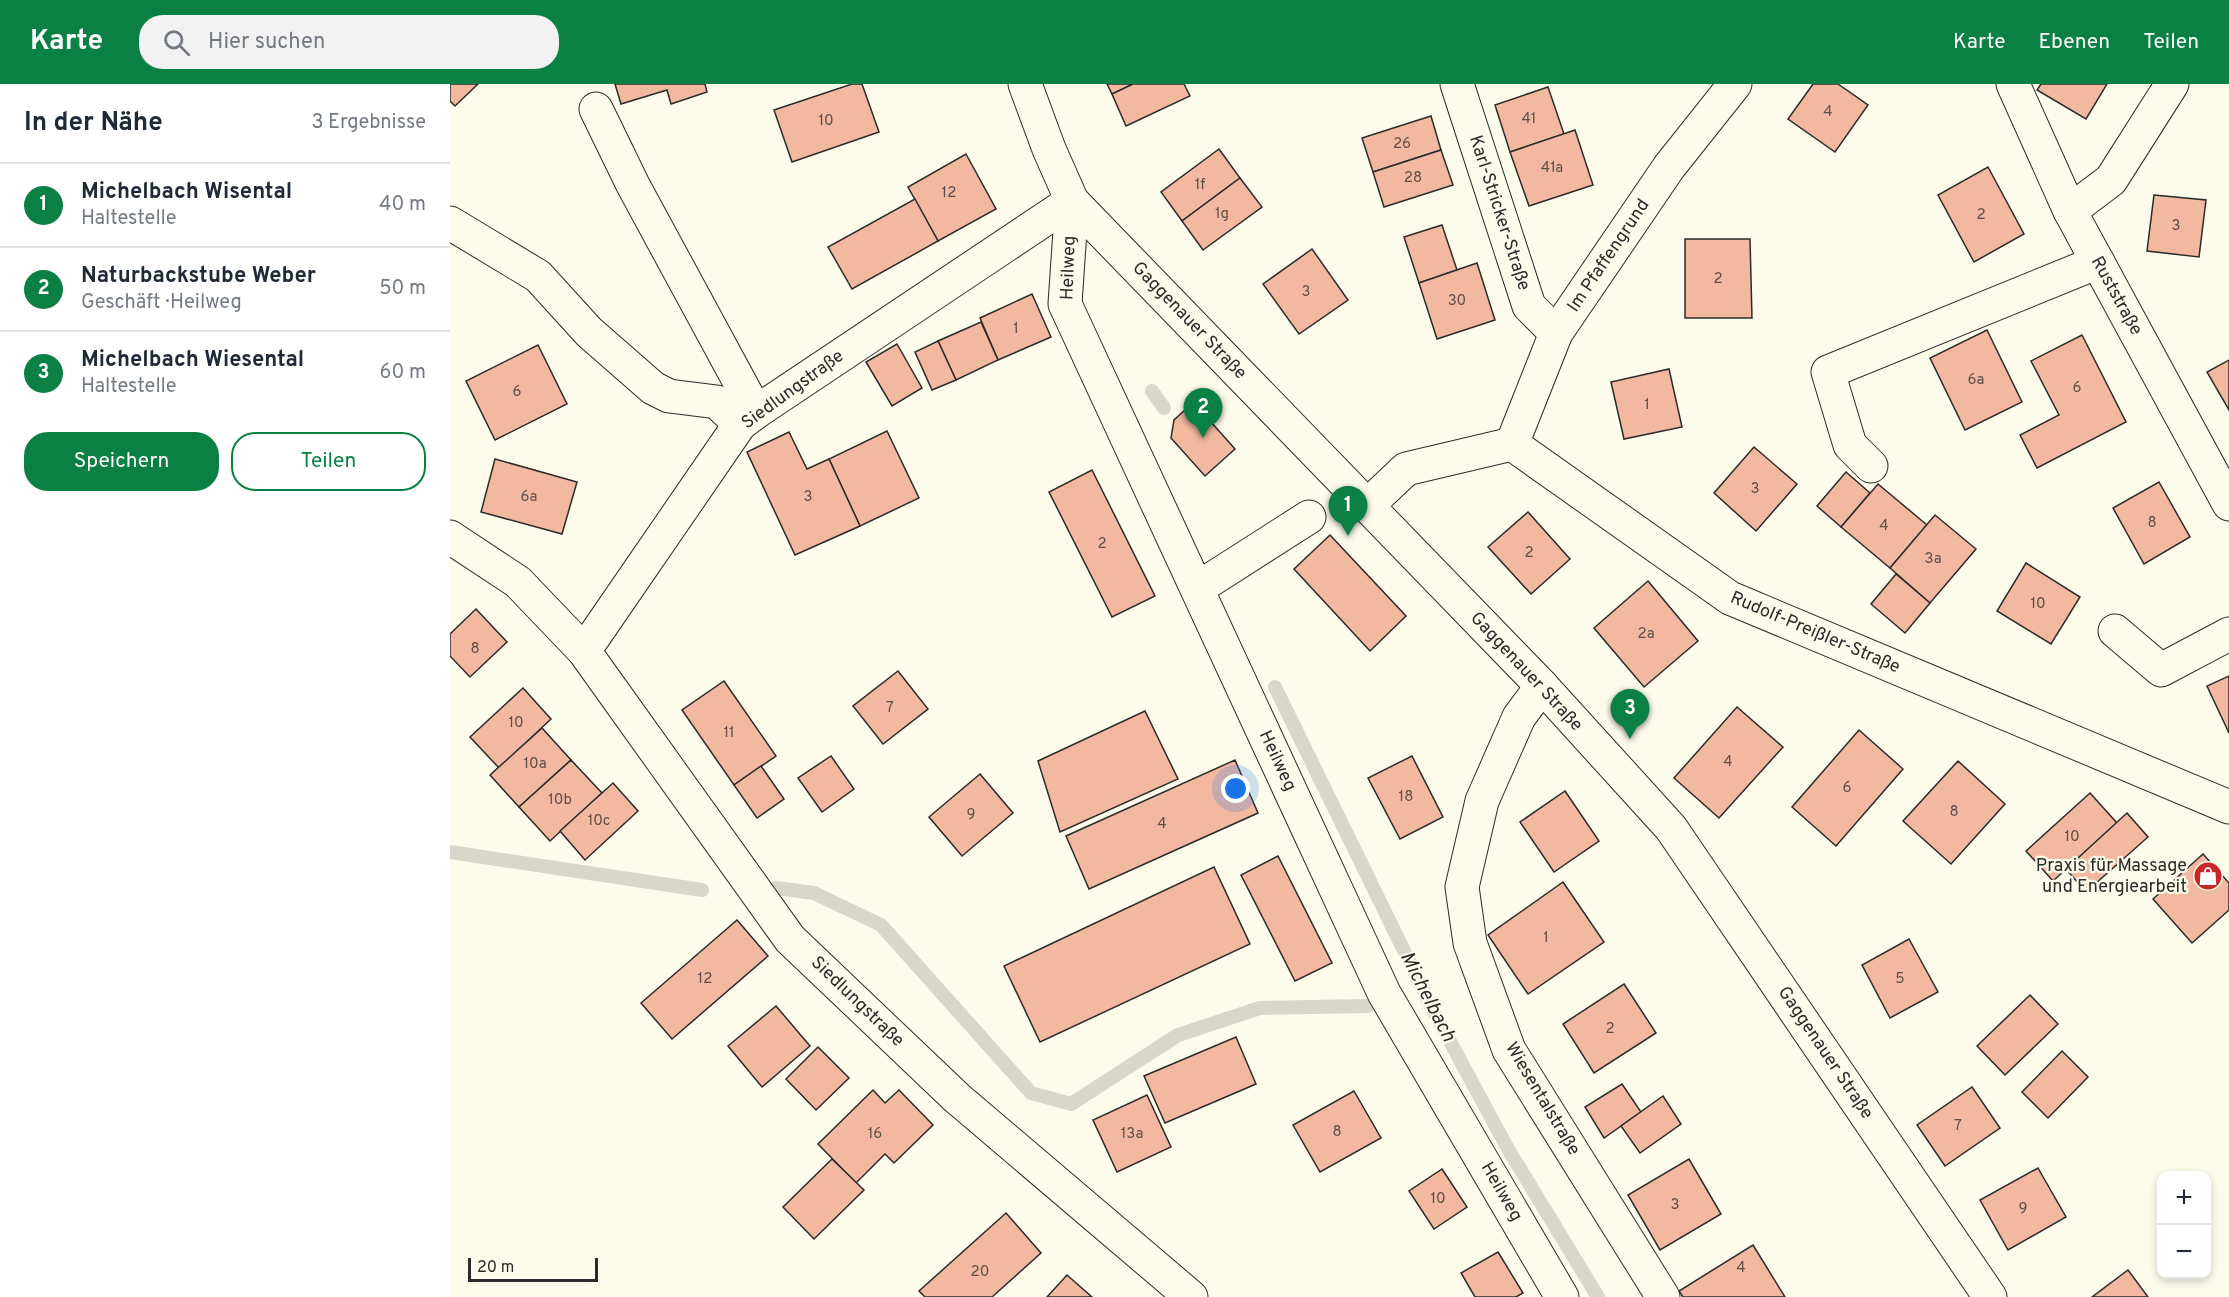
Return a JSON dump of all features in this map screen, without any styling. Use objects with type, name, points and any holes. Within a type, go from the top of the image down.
[{"type":"street","name":"Gaggenauer Straße","points":[[1025,84],[1048,149],[1072,201],[1542,686],[1671,828],[1990,1297]]},
{"type":"street","name":"Karl-Stricker-Straße","points":[[1457,84],[1530,306],[1556,333]]},
{"type":"street","name":"Im Pfaffengrund","points":[[1512,444],[1556,333],[1669,167],[1735,84]]},
{"type":"street","name":"Ruststraße","points":[[2013,84],[2070,211],[2229,504]]},
{"type":"street","points":[[2070,211],[2111,180],[2172,84]]},
{"type":"street","points":[[596,109],[748,418]]},
{"type":"street","name":"Siedlungstraße","points":[[584,651],[748,418],[1072,201]]},
{"type":"street","name":"Heilweg","points":[[1072,201],[1065,304],[1384,993],[1562,1297]]},
{"type":"street","points":[[450,223],[538,276],[589,332],[653,388],[669,396],[717,402],[748,418]]},
{"type":"street","points":[[1871,466],[1850,445],[1828,372],[2098,262]]},
{"type":"street","points":[[1367,506],[1406,469],[1512,444]]},
{"type":"street","name":"Rudolf-Preißler-Straße","points":[[1512,444],[1730,598],[2229,807]]},
{"type":"street","points":[[1198,588],[1309,517]]},
{"type":"street","name":"Siedlungstraße","points":[[450,537],[518,582],[584,651],[790,939],[957,1098],[1191,1297]]},
{"type":"street","points":[[2115,631],[2162,670],[2229,634]]},
{"type":"street","name":"Wiesentalstraße","points":[[1542,686],[1519,717],[1482,801],[1462,887],[1470,944],[1509,1050],[1663,1297]]},
{"type":"building","points":[[450,84],[478,84],[455,106],[450,101]]},
{"type":"building","points":[[615,84],[705,84],[707,92],[671,104],[667,90],[621,104]]},
{"type":"building","points":[[852,84],[862,84],[879,132],[792,162],[774,110]]},
{"type":"building","points":[[1107,84],[1133,84],[1112,94]]},
{"type":"building","points":[[1133,84],[1184,84],[1190,96],[1126,126],[1112,94]]},
{"type":"building","points":[[1813,84],[1838,84],[1868,105],[1835,152],[1788,119]]},
{"type":"building","points":[[2041,84],[2107,84],[2086,119],[2037,90]]},
{"type":"building","points":[[1548,87],[1564,134],[1510,152],[1495,105]]},
{"type":"building","points":[[1431,116],[1441,150],[1373,172],[1362,138]]},
{"type":"building","points":[[1575,130],[1593,185],[1529,206],[1510,152]]},
{"type":"building","points":[[1219,149],[1240,178],[1182,221],[1161,192]]},
{"type":"building","points":[[1441,150],[1453,185],[1384,207],[1373,172]]},
{"type":"building","points":[[966,154],[996,209],[938,241],[908,187]]},
{"type":"building","points":[[1988,167],[2024,234],[1974,262],[1938,195]]},
{"type":"building","points":[[1240,178],[1262,207],[1203,250],[1182,221]]},
{"type":"building","points":[[2154,195],[2206,200],[2199,257],[2147,251]]},
{"type":"building","points":[[915,199],[938,241],[852,289],[828,247]]},
{"type":"building","points":[[1442,225],[1457,270],[1419,283],[1404,237]]},
{"type":"building","points":[[1685,239],[1750,239],[1752,318],[1685,318]]},
{"type":"building","points":[[1312,249],[1348,300],[1299,334],[1263,284]]},
{"type":"building","points":[[1477,263],[1495,320],[1437,339],[1419,283]]},
{"type":"building","points":[[1032,294],[1051,337],[998,360],[980,318]]},
{"type":"building","points":[[981,322],[998,360],[956,380],[938,341]]},
{"type":"building","points":[[1987,330],[2022,402],[1965,430],[1930,358]]},
{"type":"building","points":[[2082,335],[2126,422],[2037,468],[2020,435],[2059,415],[2031,361]]},
{"type":"building","points":[[938,341],[956,380],[932,390],[915,352]]},
{"type":"building","points":[[897,344],[922,388],[892,406],[866,362]]},
{"type":"building","points":[[538,345],[567,404],[495,440],[466,381]]},
{"type":"building","points":[[2229,360],[2229,410],[2207,372]]},
{"type":"building","points":[[1669,369],[1682,427],[1624,439],[1611,382]]},
{"type":"building","points":[[1185,410],[1202,412],[1235,449],[1205,476],[1171,438],[1174,420]]},
{"type":"building","points":[[887,431],[919,498],[860,526],[829,459]]},
{"type":"building","points":[[789,432],[807,469],[829,459],[860,526],[795,555],[747,452]]},
{"type":"building","points":[[1754,447],[1797,484],[1756,531],[1714,493]]},
{"type":"building","points":[[495,459],[577,482],[562,534],[481,512]]},
{"type":"building","points":[[1092,470],[1155,596],[1112,617],[1049,492]]},
{"type":"building","points":[[1846,472],[1870,493],[1841,527],[1817,506]]},
{"type":"building","points":[[2159,482],[2190,537],[2144,564],[2113,508]]},
{"type":"building","points":[[1878,484],[1927,525],[1890,568],[1841,527]]},
{"type":"building","points":[[1528,512],[1570,559],[1531,594],[1488,547]]},
{"type":"building","points":[[1935,515],[1976,549],[1930,603],[1890,568]]},
{"type":"building","points":[[1330,535],[1406,616],[1370,651],[1294,569]]},
{"type":"building","points":[[2026,563],[2080,597],[2051,644],[1997,611]]},
{"type":"building","points":[[1896,574],[1930,603],[1905,633],[1871,604]]},
{"type":"building","points":[[1648,581],[1698,641],[1644,687],[1594,628]]},
{"type":"building","points":[[476,609],[507,642],[470,677],[450,656],[450,634]]},
{"type":"building","points":[[898,671],[928,709],[883,744],[853,706]]},
{"type":"building","points":[[2229,676],[2229,733],[2207,686]]},
{"type":"building","points":[[724,681],[776,756],[734,785],[682,710]]},
{"type":"building","points":[[523,688],[551,719],[499,768],[470,737]]},
{"type":"building","points":[[1737,707],[1783,747],[1719,818],[1674,778]]},
{"type":"building","points":[[1145,711],[1178,779],[1060,832],[1038,761]]},
{"type":"building","points":[[542,728],[571,760],[519,807],[490,775]]},
{"type":"building","points":[[1859,730],[1903,769],[1836,846],[1792,807]]},
{"type":"building","points":[[831,756],[854,789],[822,812],[798,778]]},
{"type":"building","points":[[1412,756],[1443,817],[1400,839],[1368,778]]},
{"type":"building","points":[[571,760],[602,793],[550,841],[519,807]]},
{"type":"building","points":[[1235,760],[1258,813],[1089,889],[1066,836]]},
{"type":"building","points":[[1958,761],[2005,804],[1951,864],[1903,821]]},
{"type":"building","points":[[761,766],[784,799],[757,818],[734,785]]},
{"type":"building","points":[[980,774],[1013,813],[962,856],[929,817]]},
{"type":"building","points":[[613,783],[638,811],[585,860],[560,831]]},
{"type":"building","points":[[1565,791],[1599,841],[1554,872],[1520,822]]},
{"type":"building","points":[[2090,793],[2117,823],[2053,881],[2026,851]]},
{"type":"building","points":[[2127,813],[2148,837],[2086,892],[2066,869]]},
{"type":"building","points":[[2203,854],[2229,883],[2229,910],[2192,943],[2153,899]]},
{"type":"building","points":[[1278,856],[1332,963],[1295,981],[1241,875]]},
{"type":"building","points":[[1214,867],[1250,944],[1040,1042],[1004,966]]},
{"type":"building","points":[[1563,882],[1604,942],[1528,994],[1488,935]]},
{"type":"building","points":[[737,920],[768,956],[672,1039],[641,1003]]},
{"type":"building","points":[[1909,939],[1938,992],[1890,1018],[1862,965]]},
{"type":"building","points":[[1624,984],[1656,1033],[1594,1073],[1563,1024]]},
{"type":"building","points":[[2030,995],[2058,1024],[2005,1075],[1977,1046]]},
{"type":"building","points":[[776,1006],[810,1046],[762,1087],[728,1046]]},
{"type":"building","points":[[1236,1037],[1256,1084],[1165,1123],[1144,1076]]},
{"type":"building","points":[[818,1047],[849,1078],[816,1110],[786,1079]]},
{"type":"building","points":[[2062,1051],[2088,1077],[2048,1118],[2022,1092]]},
{"type":"building","points":[[1622,1084],[1641,1112],[1604,1138],[1585,1107]]},
{"type":"building","points":[[1972,1087],[2000,1128],[1945,1166],[1917,1125]]},
{"type":"building","points":[[873,1090],[885,1103],[899,1090],[933,1125],[894,1163],[885,1154],[856,1183],[818,1144]]},
{"type":"building","points":[[1354,1091],[1381,1138],[1320,1172],[1293,1125]]},
{"type":"building","points":[[1147,1095],[1171,1147],[1117,1172],[1093,1120]]},
{"type":"building","points":[[1663,1096],[1681,1124],[1640,1153],[1621,1126]]},
{"type":"building","points":[[832,1159],[864,1190],[814,1239],[783,1207]]},
{"type":"building","points":[[1689,1159],[1721,1214],[1660,1250],[1628,1195]]},
{"type":"building","points":[[2038,1168],[2066,1217],[2008,1250],[1980,1200]]},
{"type":"building","points":[[1442,1169],[1467,1207],[1434,1229],[1409,1191]]},
{"type":"building","points":[[1006,1213],[1041,1253],[992,1297],[925,1297],[919,1291]]},
{"type":"building","points":[[1753,1245],[1785,1297],[1683,1297],[1679,1291]]},
{"type":"building","points":[[1498,1252],[1523,1293],[1516,1297],[1475,1297],[1461,1273]]},
{"type":"building","points":[[2128,1270],[2148,1297],[2092,1297]]},
{"type":"building","points":[[1067,1275],[1092,1297],[1047,1297]]},
{"type":"waterway","name":"Michelbach","points":[[1152,391],[1164,408]]},
{"type":"waterway","name":"Michelbach","points":[[1275,687],[1433,1010],[1508,1149],[1598,1297]]},
{"type":"waterway","points":[[450,852],[702,890]]},
{"type":"waterway","points":[[776,888],[814,893],[881,925],[1031,1093],[1071,1104],[1178,1035],[1260,1008],[1368,1006]]},
{"type":"place","name":"Naturbackstube Weber","points":[[1203,438]]},
{"type":"place","name":"Michelbach Wisental","points":[[1348,536]]},
{"type":"place","name":"Michelbach Wiesental","points":[[1630,739]]},
{"type":"place","name":"Praxis für Massage und Energiearbeit","points":[[2208,876]]}]
